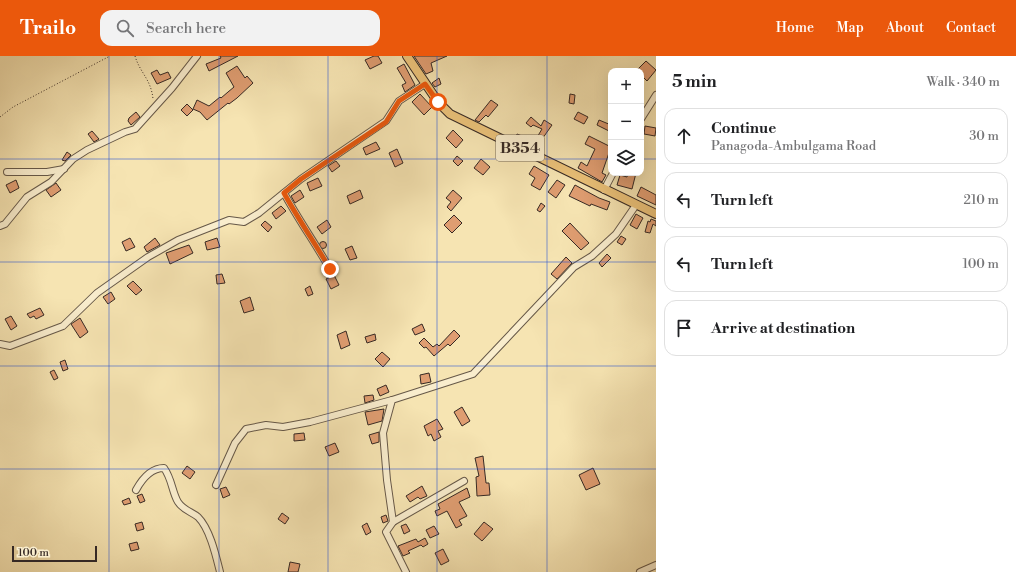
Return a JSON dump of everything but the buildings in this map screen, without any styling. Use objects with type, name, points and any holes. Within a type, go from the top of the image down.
[{"type":"main road","name":"B354","points":[[407,56],[438,102],[450,114],[656,214]]},
{"type":"street","points":[[0,226],[5,224],[27,197],[51,182],[87,150],[125,132],[135,129],[155,108],[197,56]]},
{"type":"street","points":[[0,344],[10,346],[63,326],[97,293],[148,257],[178,240],[229,220],[244,222],[259,213],[301,179],[386,122],[399,101],[425,84]]},
{"type":"street","points":[[644,114],[656,95]]},
{"type":"street","points":[[7,172],[47,172],[64,169]]},
{"type":"street","points":[[604,190],[611,176]]},
{"type":"street","points":[[284,193],[294,212],[310,235],[330,269]]},
{"type":"street","points":[[216,485],[235,443],[246,429],[266,425],[283,427],[310,422],[392,400],[472,374],[574,267],[592,256],[616,234],[636,204]]},
{"type":"street","points":[[392,400],[384,433],[387,480],[393,522]]},
{"type":"street","points":[[136,490],[147,476],[157,468],[164,468],[169,475],[178,502],[185,509],[198,517],[204,525],[215,552],[220,572]]},
{"type":"street","points":[[406,572],[386,532],[393,522],[464,481]]},
{"type":"street","points":[[640,572],[656,565]]},
{"type":"path","points":[[0,117],[12,107],[110,56]]},
{"type":"path","points":[[135,56],[138,67],[148,78],[152,89],[155,108]]},
{"type":"route","points":[[330,269],[310,235],[294,212],[284,193],[301,179],[386,122],[399,101],[425,84],[438,102]]}]
